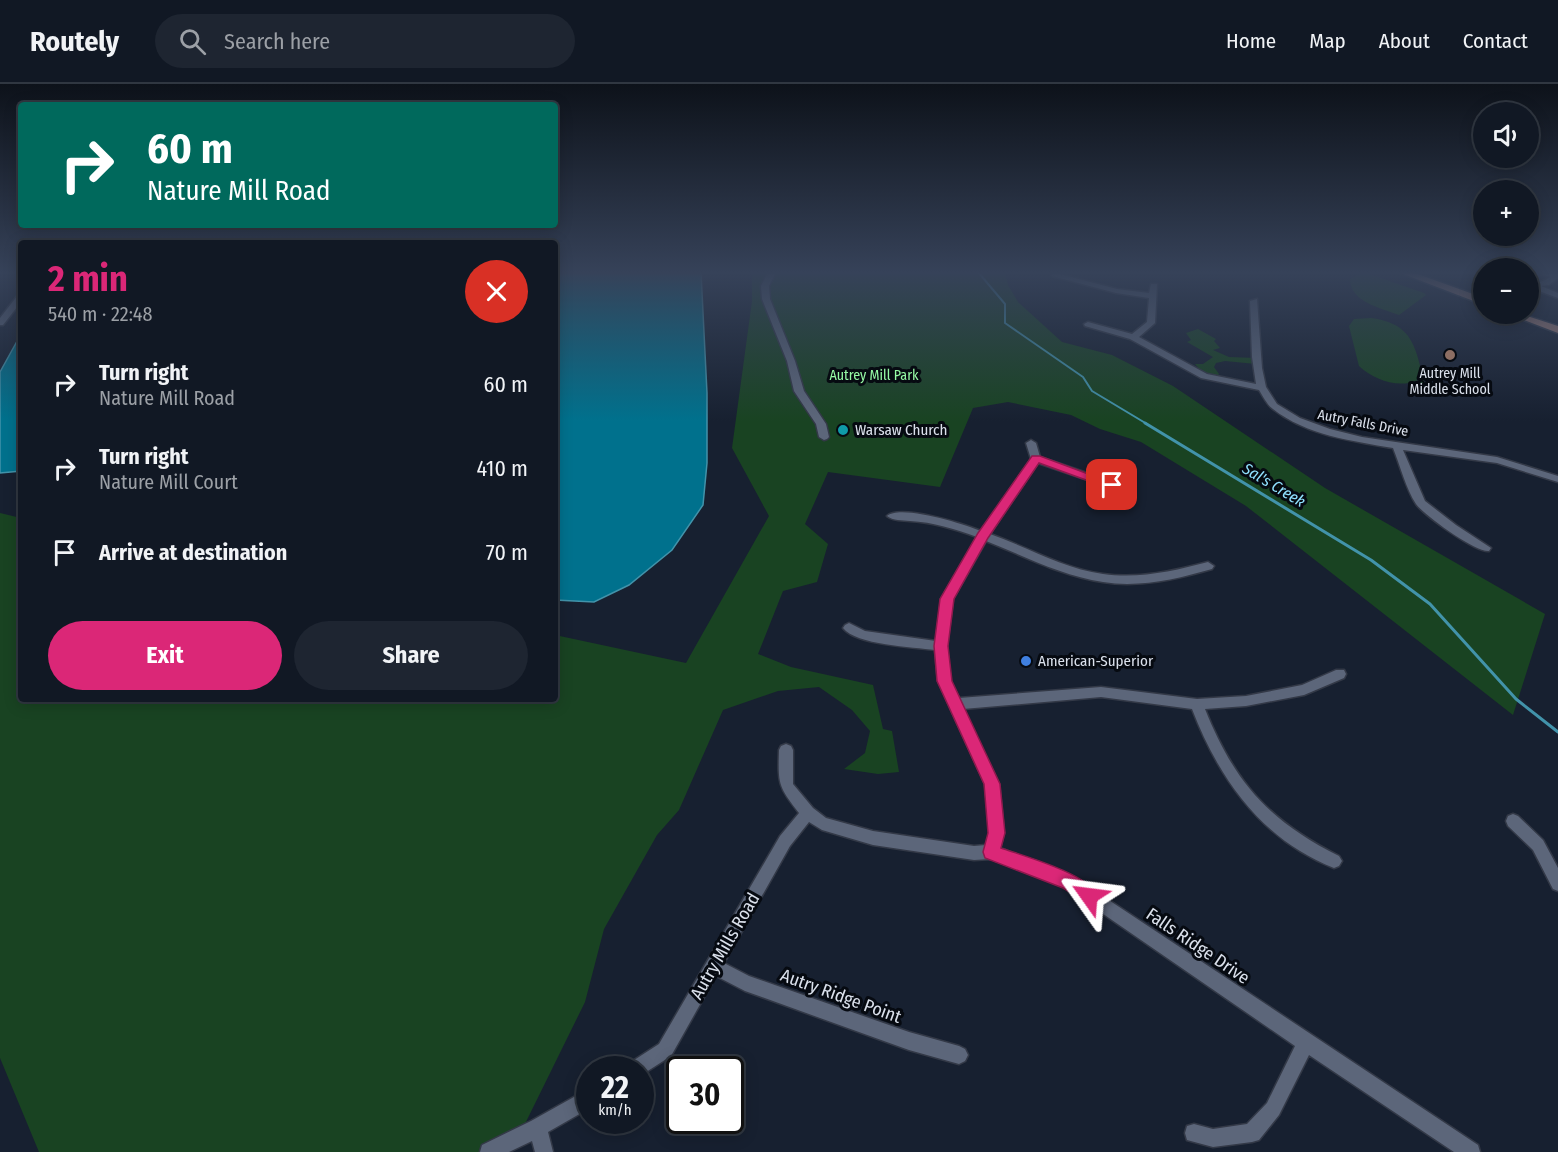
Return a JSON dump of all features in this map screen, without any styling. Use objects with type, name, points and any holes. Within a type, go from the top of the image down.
[{"type":"main road","points":[[1539,323],[1558,330]]},
{"type":"street","points":[[775,322],[791,361],[799,391],[821,424],[824,437]]},
{"type":"street","points":[[1133,337],[1151,322]]},
{"type":"street","points":[[1088,324],[1133,337],[1204,376],[1261,388],[1256,322]]},
{"type":"street","name":"Autry Falls Drive","points":[[1261,388],[1274,407],[1293,420],[1316,429],[1490,458],[1558,479]]},
{"type":"street","points":[[1031,443],[1036,459]]},
{"type":"street","points":[[1396,444],[1421,503],[1452,528],[1485,548]]},
{"type":"street","points":[[1036,459],[1112,485]]},
{"type":"street","points":[[991,852],[997,833],[992,784],[944,681],[941,646],[947,599],[983,536],[1036,459]]},
{"type":"street","points":[[892,516],[912,516],[983,536],[1088,576],[1131,581],[1208,566]]},
{"type":"street","points":[[849,628],[863,635],[941,646]]},
{"type":"street","points":[[956,704],[1101,692],[1197,705],[1246,701],[1304,690],[1340,674]]},
{"type":"street","points":[[1197,705],[1209,737],[1225,769],[1246,797],[1274,825],[1306,848],[1334,861]]},
{"type":"street","name":"Falls Ridge Drive","points":[[786,750],[787,787],[808,813],[829,826],[873,838],[974,854],[991,852],[1069,882],[1471,1152]]},
{"type":"street","name":"Autry Mills Road","points":[[654,1057],[665,1050],[785,841],[808,813]]},
{"type":"street","points":[[1513,821],[1538,845],[1558,884]]},
{"type":"street","name":"Autry Ridge Point","points":[[714,966],[745,983],[909,1041],[959,1055]]},
{"type":"street","points":[[1194,1133],[1213,1138],[1252,1133],[1273,1109],[1306,1043]]},
{"type":"street","points":[[489,1152],[538,1128],[576,1105]]},
{"type":"street","points":[[538,1128],[544,1152]]},
{"type":"green space","name":"Autrey Mill Park","points":[[749,322],[1040,322],[1062,342],[1112,355],[1173,386],[1325,488],[1545,614],[1513,715],[1246,506],[1141,442],[1100,429],[1071,415],[1008,402],[973,408],[940,487],[828,472],[805,524],[828,544],[817,582],[783,591],[758,654],[791,667],[873,685],[883,729],[892,731],[899,772],[878,774],[844,769],[865,753],[870,731],[852,710],[819,687],[778,691],[723,710],[679,810],[657,835],[604,929],[585,1002],[520,1134],[483,1152],[39,1152],[0,1058],[0,513],[18,517],[18,702],[558,702],[558,636],[686,663],[769,516],[732,448]]},
{"type":"green space","points":[[1352,322],[1388,322],[1397,326],[1405,333],[1416,350],[1426,387],[1420,386],[1418,380],[1403,384],[1387,382],[1365,371],[1359,366],[1349,326]]},
{"type":"green space","points":[[1198,329],[1216,339],[1214,341],[1220,348],[1213,350],[1229,357],[1256,358],[1256,364],[1225,361],[1216,363],[1214,367],[1219,374],[1217,377],[1201,371],[1195,364],[1203,364],[1213,357],[1187,342],[1191,340],[1186,333]]},
{"type":"water","points":[[558,322],[703,322],[707,463],[703,505],[672,550],[629,585],[594,602],[558,600]]},
{"type":"water","points":[[18,339],[18,471],[0,473],[0,372]]},
{"type":"waterway","name":"Sal's Creek","points":[[1005,322],[1083,377],[1092,391],[1147,424]]},
{"type":"waterway","name":"Sal's Creek","points":[[1145,423],[1371,560],[1430,604],[1516,699],[1558,732]]},
{"type":"place","name":"Autrey Mill Middle School","points":[[1450,355]]},
{"type":"place","name":"Warsaw Church","points":[[843,430]]},
{"type":"place","name":"American-Superior","points":[[1026,661]]},
{"type":"route","points":[[1089,896],[1069,882],[991,852],[997,833],[992,784],[978,748],[944,681],[941,646],[947,599],[983,536],[1036,459],[1112,485]]}]
